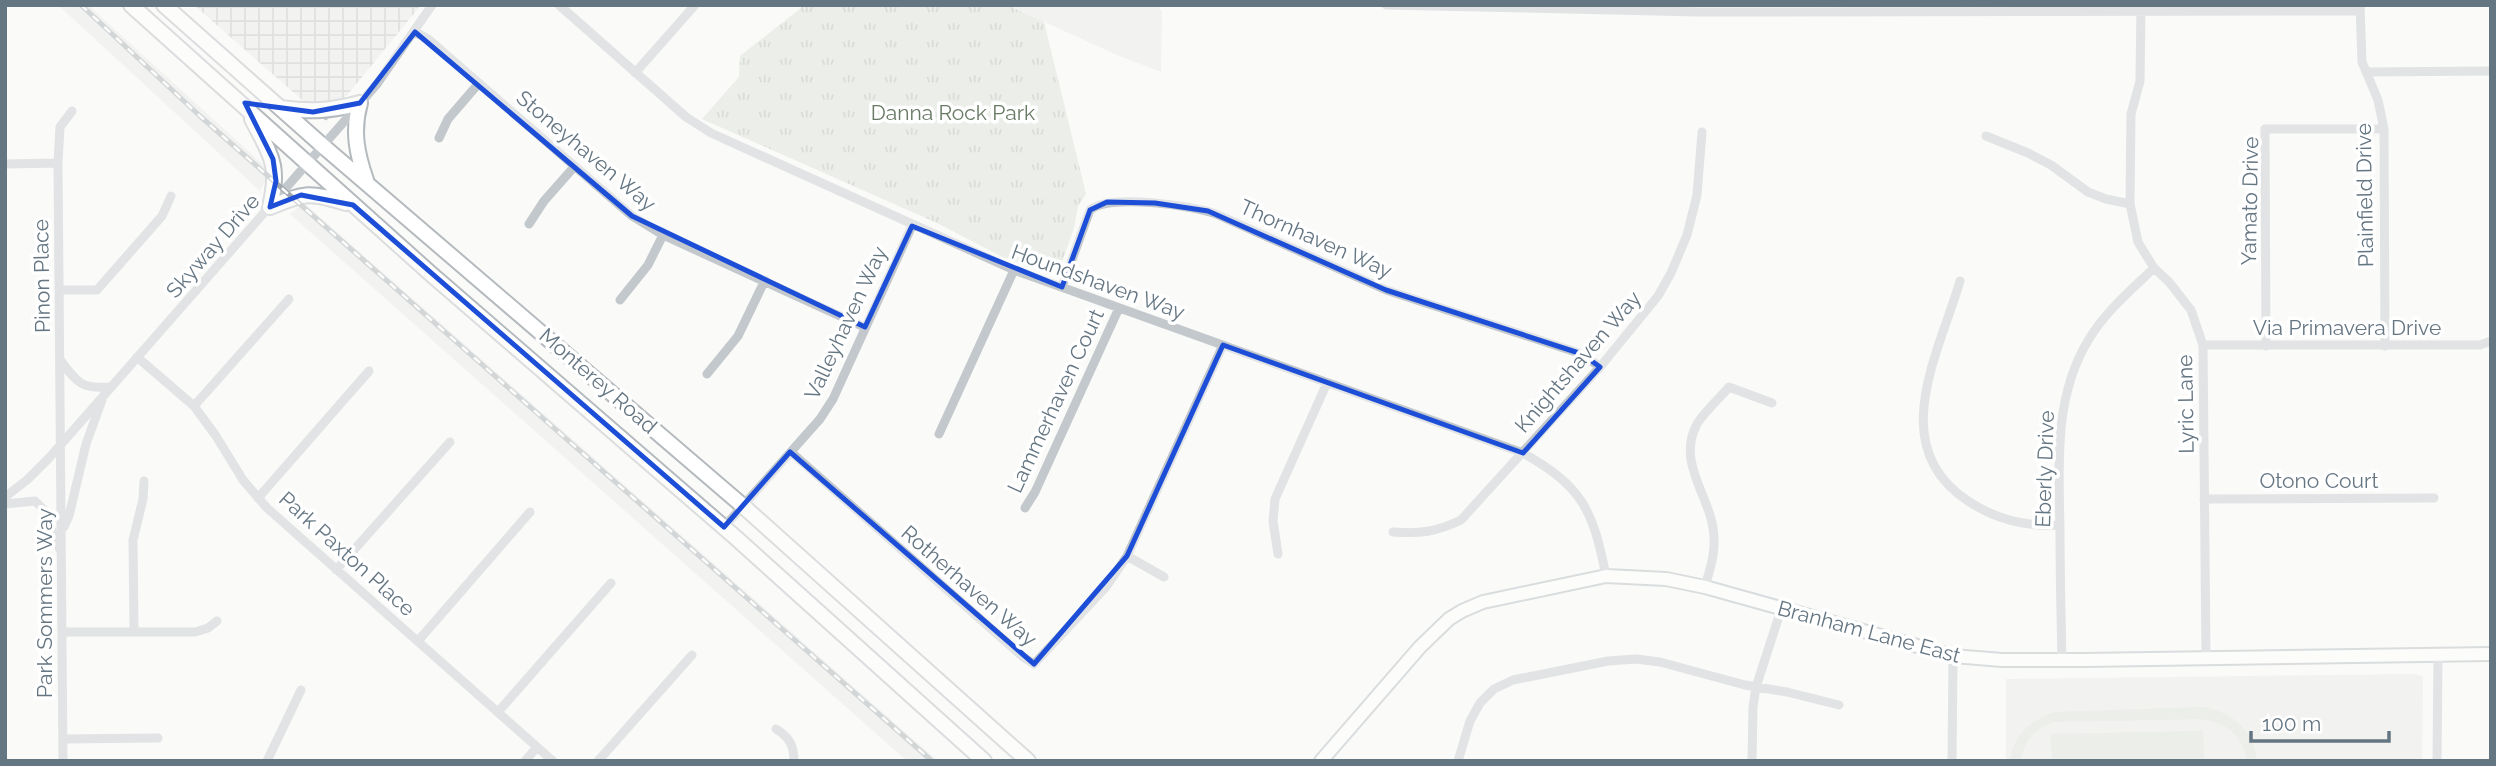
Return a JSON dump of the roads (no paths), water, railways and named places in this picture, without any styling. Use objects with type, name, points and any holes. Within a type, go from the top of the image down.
[{"type":"main road","name":"Monterey Road","points":[[131,5],[353,205],[724,527],[984,761]]},
{"type":"main road","name":"Monterey Road","points":[[164,5],[323,146],[743,506],[1028,761]]},
{"type":"main road","points":[[281,108],[313,113],[333,111],[360,103]]},
{"type":"main road","points":[[360,103],[356,118],[356,146],[367,183]]},
{"type":"main road","points":[[249,111],[273,159],[276,180],[270,207]]},
{"type":"main road","points":[[270,207],[310,194],[353,205]]},
{"type":"street","name":"Skyway Drive","points":[[5,497],[27,480],[61,444],[308,164],[385,74],[432,5]]},
{"type":"street","name":"Houndshaven Way","points":[[559,5],[697,125],[912,226],[1014,270],[1523,453],[1548,467],[1571,488],[1586,507],[1595,525],[1606,576]]},
{"type":"street","points":[[635,73],[695,5]]},
{"type":"street","points":[[1386,5],[1700,9],[2360,8]]},
{"type":"street","name":"Lyric Lane","points":[[2141,8],[2140,81],[2131,114],[2130,204],[2138,242],[2154,268],[2191,310],[2203,345],[2206,658]]},
{"type":"street","name":"Plainfield Drive","points":[[2360,8],[2361,52],[2378,100],[2384,129],[2385,346]]},
{"type":"street","name":"Stoneyhaven Way","points":[[415,32],[428,39],[480,83],[632,216],[663,234],[864,327]]},
{"type":"street","points":[[2366,72],[2491,71]]},
{"type":"street","points":[[439,138],[448,119],[480,83]]},
{"type":"street","name":"Pinon Place","points":[[61,444],[58,163],[61,127],[72,111]]},
{"type":"street","name":"Yamato Drive","points":[[2266,346],[2265,129],[2384,129]]},
{"type":"street","name":"Knightshaven Way","points":[[1393,532],[1416,534],[1439,530],[1461,520],[1600,367],[1651,306],[1671,273],[1687,235],[1697,195],[1702,132]]},
{"type":"street","points":[[1986,136],[2051,165],[2088,192],[2130,204]]},
{"type":"street","points":[[5,164],[58,163]]},
{"type":"street","points":[[529,224],[544,201],[574,167]]},
{"type":"street","points":[[60,290],[97,290],[162,216],[171,196]]},
{"type":"street","name":"Thornhaven Way","points":[[1062,287],[1090,210],[1097,204],[1155,203],[1192,208],[1216,214],[1386,290],[1582,354],[1600,367]]},
{"type":"street","name":"Valleyhaven Way","points":[[724,527],[820,419],[833,398],[912,226]]},
{"type":"street","points":[[620,300],[648,265],[663,234]]},
{"type":"street","name":"Eberly Drive","points":[[2062,660],[2060,525],[2061,422],[2064,399],[2089,338],[2115,304],[2154,268]]},
{"type":"street","points":[[939,434],[1014,270]]},
{"type":"street","points":[[707,374],[738,336],[765,280]]},
{"type":"street","points":[[1960,281],[1943,328],[1926,393],[1923,418],[1928,456],[1936,471],[1956,493],[1976,506],[2030,525],[2060,525]]},
{"type":"street","points":[[194,406],[289,299]]},
{"type":"street","name":"Lammerhaven Court","points":[[1025,508],[1035,492],[1119,308]]},
{"type":"street","name":"Via Primavera Drive","points":[[2203,345],[2480,345],[2491,341]]},
{"type":"street","name":"Rotherhaven Way","points":[[791,452],[957,600],[1034,664],[1106,587],[1127,556],[1223,345]]},
{"type":"street","name":"Park Paxton Place","points":[[137,356],[194,406],[258,498],[553,761]]},
{"type":"street","points":[[61,360],[72,376],[86,387],[111,387]]},
{"type":"street","points":[[258,498],[369,371]]},
{"type":"street","points":[[1278,554],[1273,521],[1275,499],[1327,383]]},
{"type":"street","points":[[1705,587],[1713,557],[1714,538],[1711,519],[1693,475],[1691,440],[1698,423],[1730,387],[1772,404]]},
{"type":"street","points":[[62,531],[69,516],[86,444],[103,395]]},
{"type":"street","points":[[336,570],[450,442]]},
{"type":"street","name":"Park Sommers Way","points":[[61,444],[63,761]]},
{"type":"street","points":[[134,632],[133,540],[143,499],[144,481]]},
{"type":"street","name":"Otono Court","points":[[2204,499],[2434,498]]},
{"type":"street","points":[[5,504],[35,501],[43,509],[62,554]]},
{"type":"street","points":[[418,640],[530,512]]},
{"type":"street","points":[[1127,556],[1164,577]]},
{"type":"street","name":"Branham Lane East","points":[[1321,761],[1420,647],[1449,619],[1483,602],[1606,576],[1666,579],[1705,587],[1953,656],[1977,659],[2491,654]]},
{"type":"street","points":[[498,712],[611,583]]},
{"type":"street","points":[[1752,761],[1756,687],[1781,610]]},
{"type":"street","points":[[63,632],[195,632],[208,628],[217,621]]},
{"type":"street","points":[[598,761],[692,655]]},
{"type":"street","points":[[2437,761],[2438,655]]},
{"type":"street","points":[[1952,761],[1953,656]]},
{"type":"street","points":[[1458,761],[1470,721],[1480,703],[1494,689],[1513,680],[1608,661],[1636,659],[1660,662],[1839,705]]},
{"type":"street","points":[[267,761],[301,691]]},
{"type":"street","points":[[776,729],[792,743],[794,761]]},
{"type":"street","points":[[63,739],[158,738]]},
{"type":"street","points":[[525,761],[537,747]]},
{"type":"railway","points":[[81,5],[201,117],[932,761]]},
{"type":"park label","name":"Danna Rock Park","points":[[953,113]]}]
